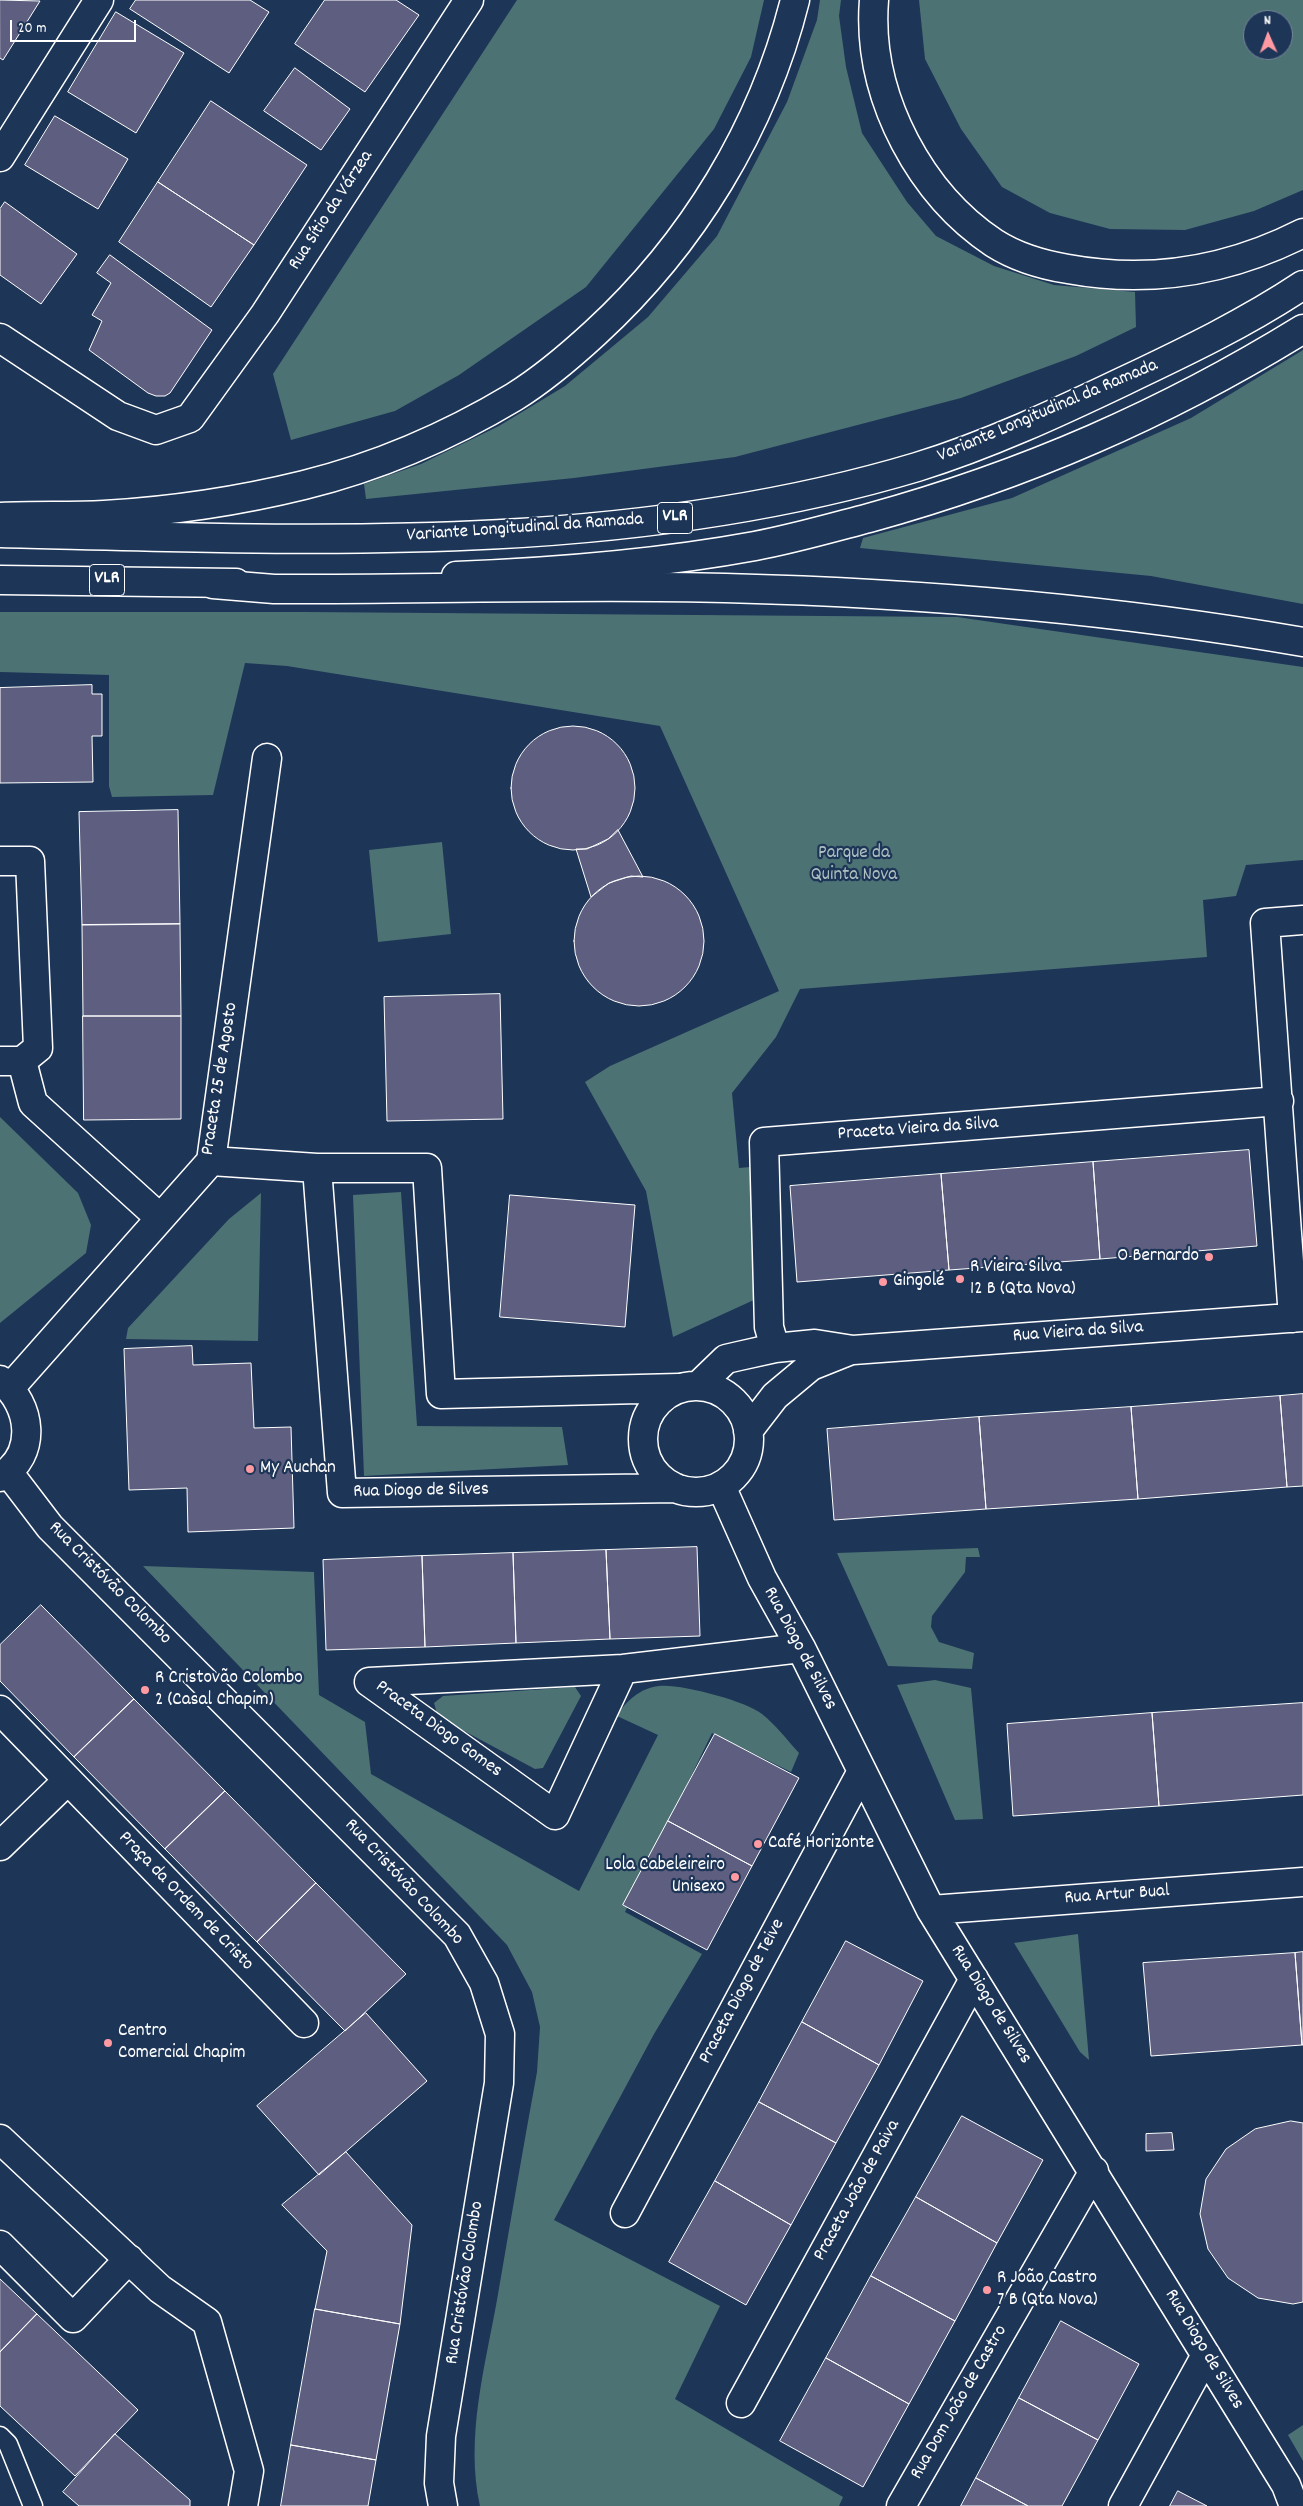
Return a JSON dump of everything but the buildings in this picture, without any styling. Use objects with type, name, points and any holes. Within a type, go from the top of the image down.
[{"type":"main road","points":[[0,157],[99,0]]},
{"type":"main road","name":"Rua Sítio da Várzea","points":[[0,338],[118,416],[156,430],[190,418],[265,314],[469,0]]},
{"type":"main road","points":[[0,516],[102,515],[175,509],[304,485],[386,460],[456,429],[515,396],[568,358],[620,310],[671,253],[715,190],[745,135],[769,85],[787,32],[795,0]]},
{"type":"main road","points":[[874,0],[872,16],[877,68],[891,114],[918,166],[951,208],[995,243],[1040,264],[1102,275],[1157,276],[1198,270],[1240,258],[1303,233]]},
{"type":"main road","name":"Variante Longitudinal da Ramada","points":[[0,532],[302,540],[472,536],[610,525],[726,510],[886,476],[990,441],[1086,400],[1190,350],[1272,306],[1303,285]]},
{"type":"main road","name":"Variante Longitudinal da Ramada","points":[[0,580],[213,584],[468,575],[582,568],[670,559],[756,546],[936,499],[993,480],[1067,451],[1136,422],[1211,382],[1303,329]]},
{"type":"main road","points":[[213,584],[274,589],[724,588],[859,593],[1122,616],[1204,626],[1303,642]]},
{"type":"main road","name":"Praceta 25 de Agosto","points":[[4,1475],[22,1454],[28,1430],[24,1407],[5,1384],[211,1161],[267,758]]},
{"type":"main road","points":[[0,861],[30,861],[38,1048],[11,1061],[33,1103],[160,1218]]},
{"type":"main road","points":[[1298,1317],[1265,924],[1303,920]]},
{"type":"main road","name":"Praceta Vieira da Silva","points":[[775,1348],[769,1327],[764,1142],[1279,1101]]},
{"type":"main road","name":"Rua Diogo de Silves","points":[[211,1161],[317,1168],[427,1168],[441,1394],[688,1387],[716,1390],[731,1399],[743,1414],[748,1431],[748,1447],[744,1463],[734,1476],[721,1486],[707,1491],[691,1492],[676,1488],[660,1479],[649,1464],[643,1447],[643,1428],[650,1411],[663,1397],[688,1387]]},
{"type":"main road","name":"Rua Diogo de Silves","points":[[317,1168],[342,1494],[676,1488]]},
{"type":"main road","name":"Rua Vieira da Silva","points":[[688,1387],[726,1359],[775,1348],[815,1344],[853,1350],[1298,1317]]},
{"type":"main road","name":"Rua Vieira da Silva","points":[[748,1431],[775,1396],[811,1366],[853,1350]]},
{"type":"main road","name":"Rua Cristóvão Colombo","points":[[4,1475],[50,1527],[457,1935],[484,1983],[500,2034],[499,2083],[441,2436],[439,2483],[444,2506]]},
{"type":"main road","name":"Rua Diogo de Silves","points":[[721,1486],[762,1578],[801,1648],[931,1910],[1094,2171],[1286,2485],[1294,2506]]},
{"type":"main road","name":"Praceta Diogo Gomes","points":[[623,1669],[556,1815],[369,1682],[623,1669],[801,1648]]},
{"type":"main road","name":"Praça da Ordem de Cristo","points":[[0,1710],[304,2024]]},
{"type":"main road","name":"Praceta Diogo de Teive","points":[[625,2213],[862,1771]]},
{"type":"main road","points":[[0,1846],[67,1781]]},
{"type":"main road","name":"Rua Artur Bual","points":[[931,1910],[1303,1882]]},
{"type":"main road","name":"Praceta João de Paiva","points":[[741,2403],[974,1979]]},
{"type":"main road","points":[[0,2139],[160,2289],[206,2322],[250,2471],[243,2506]]},
{"type":"main road","name":"Rua Dom João de Castro","points":[[901,2506],[1094,2171]]},
{"type":"main road","points":[[0,2245],[73,2318],[129,2259]]},
{"type":"main road","points":[[1123,2506],[1206,2355]]},
{"type":"lane","points":[[0,2436],[8,2444],[33,2506]]},
{"type":"green space","points":[[517,0],[764,0],[751,57],[714,129],[586,287],[459,375],[395,411],[291,440],[273,374]]},
{"type":"green space","points":[[820,0],[841,0],[839,16],[846,67],[862,133],[907,202],[936,236],[994,266],[1054,285],[1135,292],[1136,327],[1076,356],[961,398],[735,457],[574,478],[366,499],[364,484],[421,464],[499,426],[565,386],[648,317],[717,236],[787,102],[817,20]]},
{"type":"green space","points":[[919,0],[1303,0],[1303,190],[1254,211],[1185,230],[1110,229],[1050,213],[1002,187],[961,129],[925,59]]},
{"type":"green space","points":[[1303,350],[1303,604],[1151,576],[860,548],[863,538],[1012,498],[1191,418]]},
{"type":"green space","name":"Parque da Quinta Nova","points":[[0,612],[305,612],[957,617],[1303,667],[1303,860],[1246,865],[1236,896],[1203,900],[1207,957],[800,989],[776,1037],[732,1093],[739,1168],[750,1167],[756,1299],[673,1337],[646,1191],[585,1082],[610,1066],[779,991],[660,726],[287,666],[245,663],[213,795],[112,797],[109,786],[109,675],[0,672]]},
{"type":"green space","points":[[442,842],[451,934],[378,942],[369,850]]},
{"type":"green space","points":[[0,1117],[78,1193],[91,1225],[86,1253],[0,1323]]},
{"type":"green space","points":[[401,1192],[417,1426],[562,1427],[568,1465],[364,1476],[353,1195]]},
{"type":"green space","points":[[261,1193],[258,1341],[126,1339],[128,1328],[229,1219]]},
{"type":"green space","points":[[978,1548],[980,1557],[966,1557],[965,1572],[932,1616],[931,1627],[939,1642],[974,1653],[972,1669],[888,1666],[837,1553]]},
{"type":"green space","points":[[143,1566],[314,1572],[319,1695],[365,1722],[371,1774],[579,1891],[658,1735],[617,1716],[629,1700],[640,1692],[659,1686],[681,1687],[712,1694],[742,1704],[754,1709],[767,1718],[799,1753],[791,1772],[712,1733],[625,1912],[702,1954],[654,2034],[554,2220],[720,2306],[675,2399],[843,2497],[839,2506],[480,2506],[475,2455],[478,2403],[537,2072],[540,2027],[532,1992],[507,1945]]},
{"type":"green space","points":[[935,1680],[971,1688],[983,1819],[955,1820],[897,1685]]},
{"type":"green space","points":[[575,1687],[581,1696],[543,1768],[535,1769],[438,1717],[434,1703],[443,1696]]},
{"type":"green space","points":[[1078,1934],[1089,2060],[1080,2052],[1014,1943]]},
{"type":"green space","points":[[1303,2425],[1303,2461],[1288,2435]]},
{"type":"place","name":"O Bernardo","points":[[1209,1257]]},
{"type":"place","name":"R Vieira Silva 12 B (Qta Nova)","points":[[960,1279]]},
{"type":"place","name":"Gingolé","points":[[883,1282]]},
{"type":"place","name":"My Auchan","points":[[250,1469]]},
{"type":"place","name":"R Cristovão Colombo 2 (Casal Chapim)","points":[[145,1690]]},
{"type":"place","name":"Café Horizonte","points":[[758,1844]]},
{"type":"place","name":"Lola Cabeleireiro Unisexo","points":[[735,1877]]},
{"type":"place","name":"Centro Comercial Chapim","points":[[108,2043]]},
{"type":"place","name":"R João Castro 7 B (Qta Nova)","points":[[987,2290]]}]
